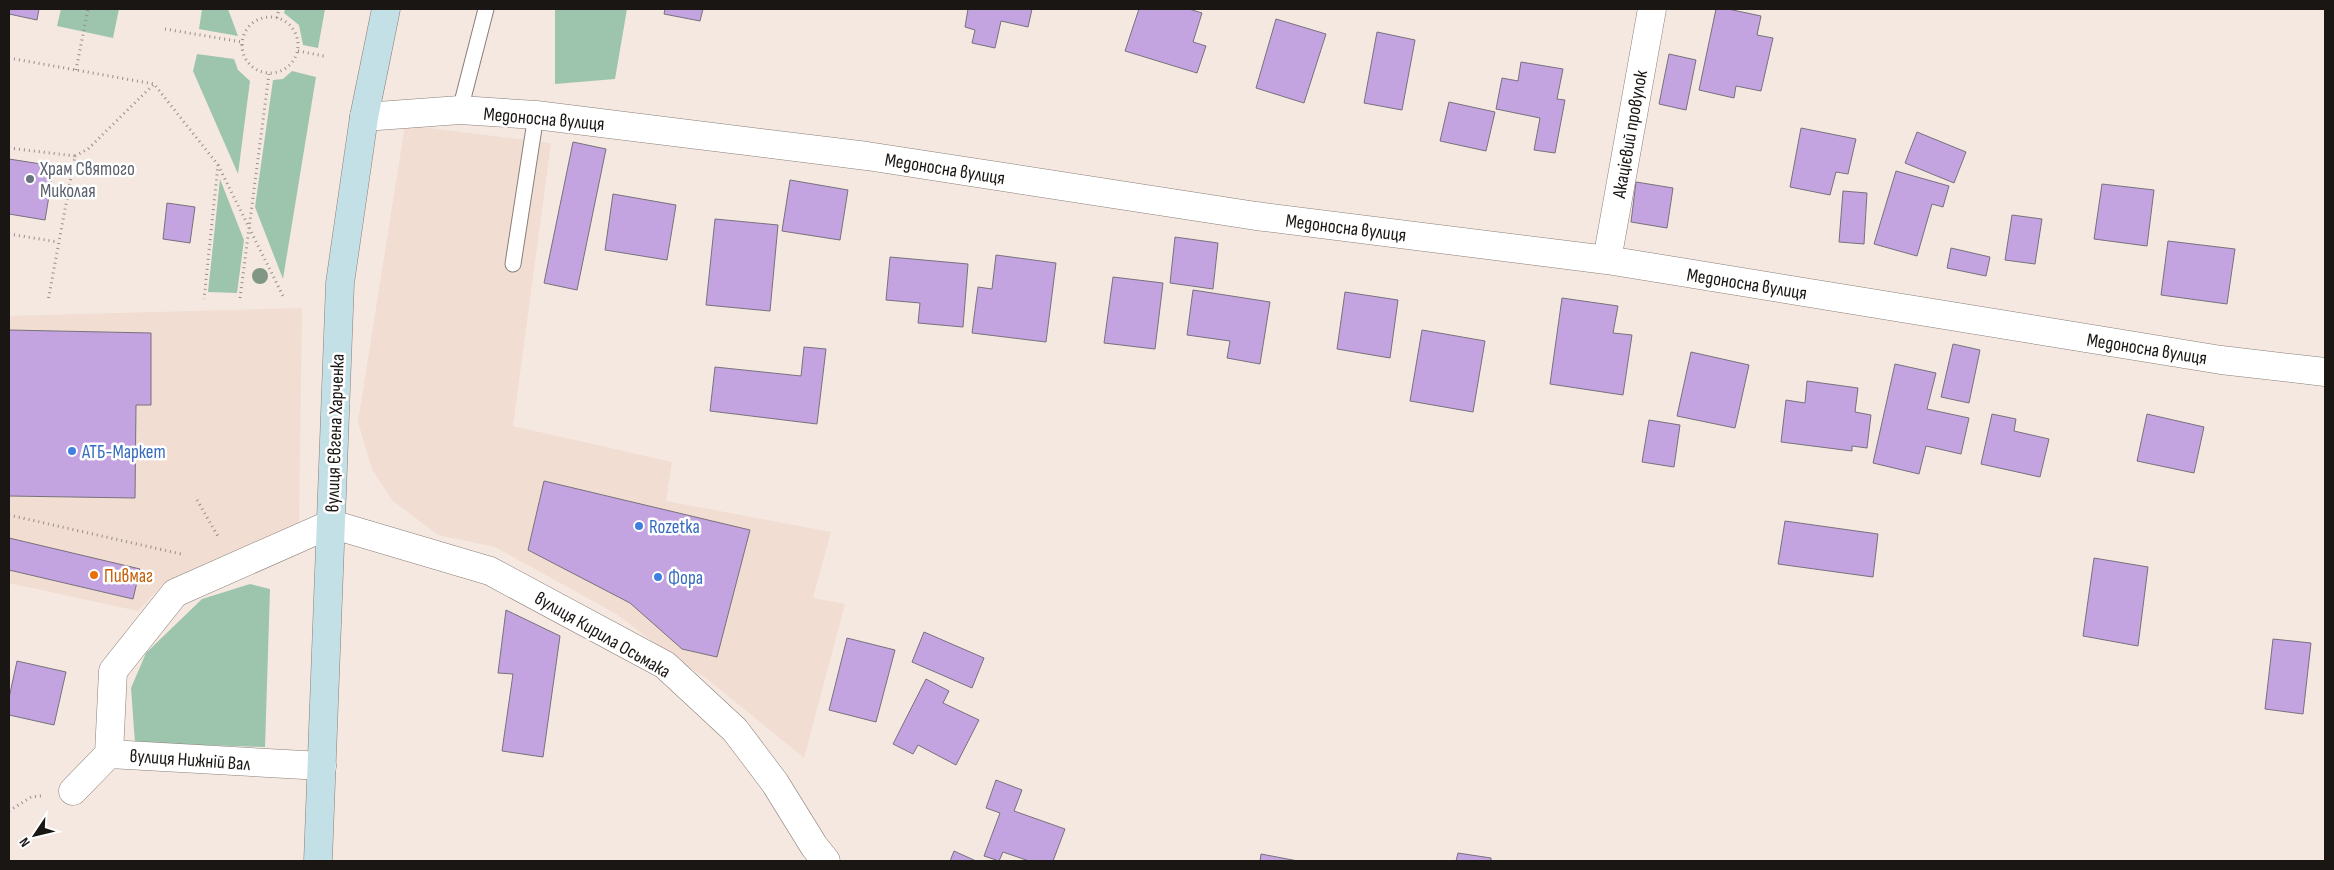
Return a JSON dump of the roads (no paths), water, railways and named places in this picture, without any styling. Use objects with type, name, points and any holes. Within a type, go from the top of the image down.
[{"type":"main road","name":"вулиця Євгена Харченка","points":[[318,861],[340,283],[364,117],[386,9]]},
{"type":"street","name":"Акацієвий провулок","points":[[1607,260],[1652,9]]},
{"type":"street","name":"Медоносна вулиця","points":[[364,117],[460,110],[536,114],[867,156],[1256,216],[1607,260],[2221,360],[2325,372]]},
{"type":"street","points":[[109,754],[114,671],[175,593],[331,524]]},
{"type":"street","name":"вулиця Кирила Осьмака","points":[[331,524],[490,571],[665,665],[735,730],[774,783],[816,856]]},
{"type":"street","name":"вулиця Нижній Вал","points":[[73,791],[109,754],[322,766]]},
{"type":"lane","points":[[460,110],[486,9]]},
{"type":"lane","points":[[513,264],[536,114]]},
{"type":"place","name":"Храм Святого Миколая","points":[[30,179]]},
{"type":"place","name":"АТБ-Маркет","points":[[72,451]]},
{"type":"place","name":"Rozetka","points":[[639,526]]},
{"type":"place","name":"Пивмаг","points":[[94,575]]},
{"type":"place","name":"Фора","points":[[658,577]]}]
